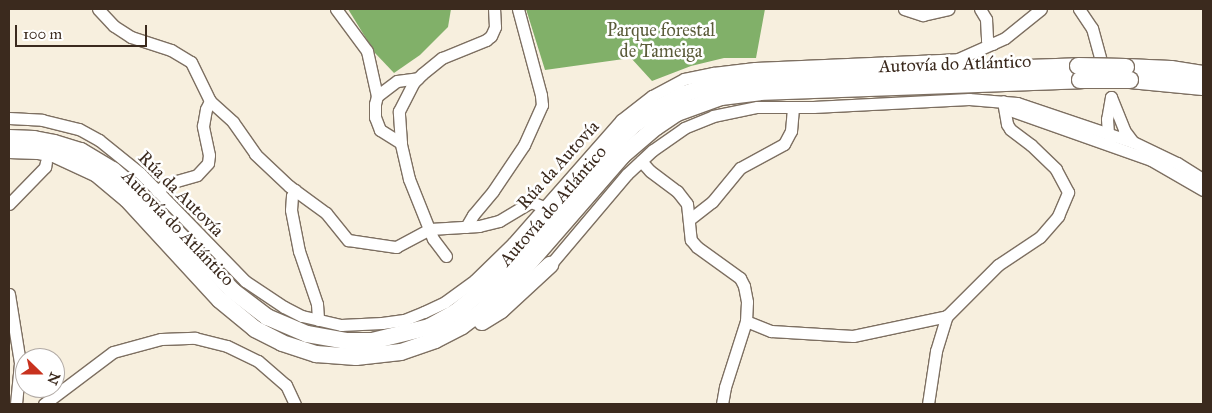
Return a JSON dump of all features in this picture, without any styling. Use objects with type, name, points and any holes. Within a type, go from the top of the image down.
[{"type":"highway","points":[[882,72],[914,62]]},
{"type":"highway","points":[[756,68],[828,75]]},
{"type":"highway","name":"Autovía do Atlántico","points":[[9,138],[34,139],[54,143],[81,152],[114,170],[137,190],[233,291],[267,317],[307,334],[347,341],[372,341],[429,327],[456,312],[486,288],[525,248],[615,143],[635,124],[658,108],[684,94],[711,85],[738,80],[882,72],[1128,73],[1171,69],[1203,74]]},
{"type":"highway","name":"Autovía do Atlántico","points":[[9,150],[38,151],[54,154],[97,174],[127,199],[220,300],[255,329],[282,343],[316,354],[356,357],[401,352],[435,340],[462,326],[510,285],[622,156],[656,127],[677,113],[721,97],[760,92],[1079,73]]},
{"type":"highway","name":"Autovía do Atlántico","points":[[1128,73],[1203,88]]},
{"type":"highway","points":[[401,352],[429,348],[458,337],[501,310],[550,265]]},
{"type":"street","points":[[98,9],[114,26],[131,37],[171,50],[187,59],[196,70],[210,101],[233,122],[255,154],[295,190],[326,213],[348,240],[396,247],[430,229],[466,227],[499,221],[531,202],[544,207]]},
{"type":"street","points":[[336,9],[367,51],[377,96],[375,118],[380,130],[400,143]]},
{"type":"street","points":[[446,256],[433,239],[408,179],[400,143],[399,112],[402,101],[418,78],[442,58],[486,40],[495,27],[494,9]]},
{"type":"street","points":[[466,227],[473,215],[494,191],[524,145],[542,105],[518,9]]},
{"type":"street","points":[[904,9],[923,16],[948,9]]},
{"type":"street","points":[[980,9],[986,19],[989,39]]},
{"type":"street","name":"Rúa da Autovía","points":[[9,118],[42,120],[79,129],[103,143],[140,173],[245,281],[284,307],[318,320],[341,325],[382,323],[404,320],[438,305],[475,280],[622,120],[652,96],[684,79],[713,73],[756,68],[944,61],[970,55],[989,39],[1015,31],[1041,9]]},
{"type":"street","points":[[1079,9],[1092,28],[1111,97],[1120,121],[1133,142]]},
{"type":"street","points":[[377,96],[398,81],[418,78]]},
{"type":"street","points":[[1111,97],[1108,109],[1110,135],[1116,142],[1156,158],[1203,186]]},
{"type":"street","points":[[550,265],[627,174],[684,128],[712,116],[756,107],[792,108],[970,99],[1004,105],[1028,106],[1133,142],[1203,179]]},
{"type":"street","points":[[157,191],[166,184],[197,175],[208,163],[209,155],[203,126],[206,109],[210,101]]},
{"type":"street","points":[[1004,105],[1151,160],[1203,190]]},
{"type":"street","points":[[928,404],[936,351],[947,316],[998,265],[1040,237],[1058,216],[1068,192],[1056,169],[1031,145],[1010,129],[1007,124],[1004,105]]},
{"type":"street","points":[[690,219],[712,202],[740,168],[784,144],[791,131],[792,108]]},
{"type":"street","points":[[1088,127],[1098,124],[1108,109]]},
{"type":"street","points":[[1032,116],[1050,118],[1092,134],[1110,135],[1117,131],[1120,121]]},
{"type":"street","points":[[9,125],[48,127],[103,143]]},
{"type":"street","points":[[642,161],[650,171],[677,191],[687,204],[691,240],[697,247],[740,278],[744,286],[747,302],[746,321],[725,387],[722,404]]},
{"type":"street","points":[[9,204],[45,167],[46,162]]},
{"type":"street","points":[[295,190],[292,196],[291,210],[299,251],[317,304],[318,320]]},
{"type":"street","points":[[9,294],[20,363],[14,390],[16,404]]},
{"type":"street","points":[[746,321],[771,330],[852,336],[947,316]]},
{"type":"street","points":[[44,404],[113,352],[161,338],[195,338],[227,346],[258,361],[286,385],[296,404]]},
{"type":"green space","points":[[348,9],[451,9],[448,27],[420,55],[394,73],[375,53]]},
{"type":"green space","name":"Parque forestal de Tameiga","points":[[526,9],[765,9],[756,58],[724,58],[691,66],[652,81],[631,58],[545,70]]}]
